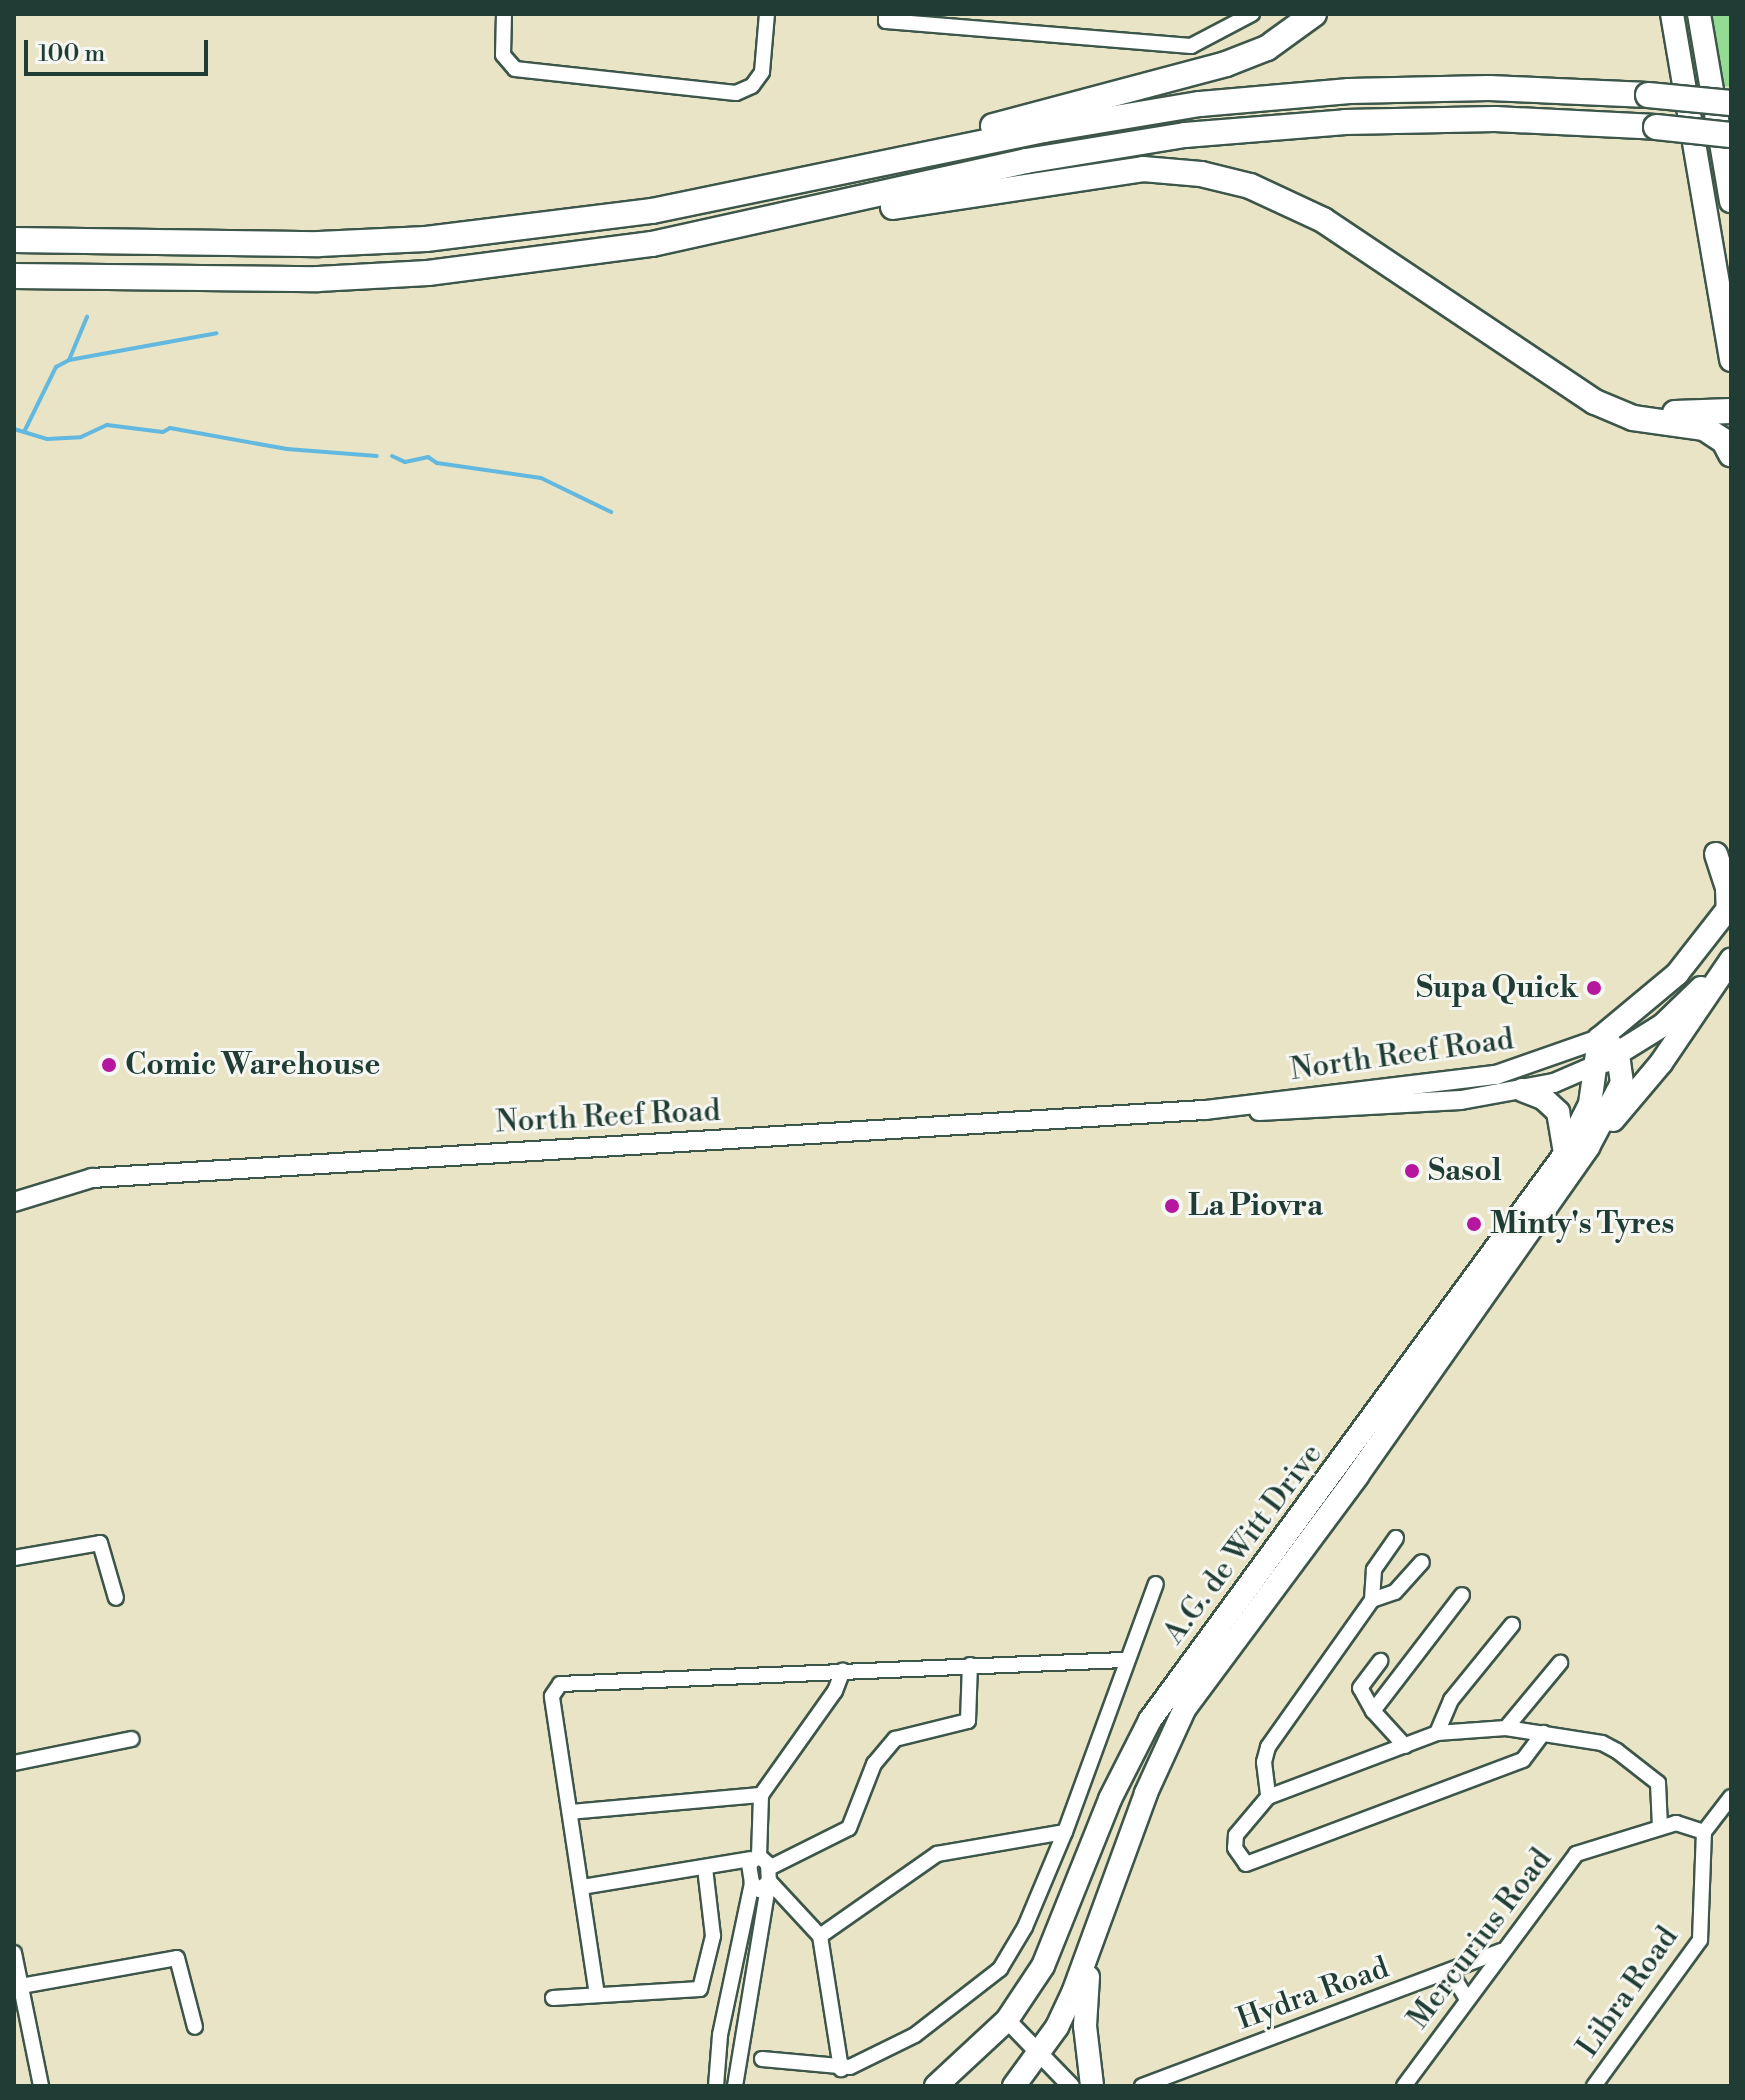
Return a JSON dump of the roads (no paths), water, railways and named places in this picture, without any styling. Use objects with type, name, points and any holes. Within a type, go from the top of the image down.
[{"type":"highway","points":[[782,185],[1226,64],[1267,48],[1314,14]]},
{"type":"highway","points":[[14,240],[319,244],[426,239],[580,222],[1200,104],[1349,91],[1489,88],[1648,95],[1731,103]]},
{"type":"highway","points":[[736,228],[1026,161],[1185,135],[1345,122],[1480,119],[1656,127],[1731,135]]},
{"type":"highway","points":[[14,276],[318,279],[428,273],[1085,175],[1143,169],[1201,174],[1250,186],[1323,220],[1609,410],[1647,421],[1704,428],[1724,441],[1731,454]]},
{"type":"highway","points":[[1609,410],[1731,411]]},
{"type":"main road","points":[[1672,14],[1731,360]]},
{"type":"main road","points":[[1699,14],[1731,201]]},
{"type":"main road","points":[[1716,854],[1726,883],[1729,908],[1677,974],[1602,1037],[1608,1060],[1663,1025],[1731,957]]},
{"type":"main road","points":[[1588,1147],[1661,1063],[1731,957]]},
{"type":"main road","name":"North Reef Road","points":[[14,1202],[107,1177],[1208,1109],[1496,1075],[1602,1037]]},
{"type":"main road","name":"North Reef Road","points":[[1208,1109],[1317,1111],[1522,1090],[1608,1060]]},
{"type":"main road","name":"A.G. de Witt Drive","points":[[936,2086],[1007,2020],[1051,1951],[1132,1752],[1220,1640],[1483,1282],[1588,1147],[1622,1083],[1608,1060]]},
{"type":"main road","name":"A.G. de Witt Drive","points":[[1483,1282],[1565,1154],[1608,1060]]},
{"type":"main road","points":[[1522,1090],[1543,1098],[1558,1112],[1566,1133],[1565,1154]]},
{"type":"main road","name":"A.G. de Witt Drive","points":[[1014,2086],[1040,2055],[1092,1949],[1164,1747],[1220,1640]]},
{"type":"main road","points":[[1092,1949],[1085,2012],[1092,2086]]},
{"type":"street","points":[[504,14],[501,45],[507,61],[519,70],[736,93],[762,72],[767,14]]},
{"type":"street","points":[[886,14],[886,21],[1191,46],[1252,14]]},
{"type":"street","points":[[1268,1797],[1264,1762],[1268,1747],[1372,1600],[1374,1570],[1396,1538]]},
{"type":"street","points":[[14,1558],[100,1543],[116,1598]]},
{"type":"street","points":[[1372,1600],[1395,1592],[1422,1562]]},
{"type":"street","points":[[762,2059],[841,2069],[915,2035],[1000,1969],[1025,1927],[1065,1832],[1124,1660],[1156,1584]]},
{"type":"street","points":[[1373,1711],[1462,1595]]},
{"type":"street","points":[[1437,1733],[1451,1700],[1512,1625]]},
{"type":"street","points":[[597,1995],[552,1696],[560,1684],[1124,1660]]},
{"type":"street","points":[[1380,1661],[1360,1688],[1373,1711],[1405,1746]]},
{"type":"street","points":[[1506,1728],[1560,1663]]},
{"type":"street","points":[[752,1883],[760,1890],[768,1878],[849,1828],[874,1764],[895,1739],[968,1721],[970,1665]]},
{"type":"street","points":[[716,2086],[738,1945],[752,1883],[761,1795],[835,1691],[843,1670]]},
{"type":"street","points":[[1543,1733],[1523,1760],[1246,1864],[1235,1848],[1236,1835],[1268,1797],[1437,1733],[1506,1728],[1543,1733],[1602,1743],[1650,1775],[1663,1791],[1660,1827]]},
{"type":"street","points":[[14,1763],[132,1739]]},
{"type":"street","points":[[570,1812],[761,1795]]},
{"type":"street","points":[[1704,1832],[1731,1797]]},
{"type":"street","name":"Mercurius Road","points":[[1404,2086],[1576,1854],[1676,1823],[1704,1832]]},
{"type":"street","points":[[820,1936],[937,1854],[1065,1832]]},
{"type":"street","name":"Libra Road","points":[[1594,2086],[1700,1940],[1704,1832]]},
{"type":"street","points":[[755,1857],[768,1878],[820,1936],[841,2069]]},
{"type":"street","points":[[582,1887],[755,1857]]},
{"type":"street","points":[[553,1998],[700,1989],[713,1936],[705,1868]]},
{"type":"street","points":[[735,2086],[768,1878]]},
{"type":"street","points":[[738,1945],[759,1949]]},
{"type":"street","name":"Hydra Road","points":[[1142,2086],[1502,1950]]},
{"type":"street","points":[[14,1953],[41,2086]]},
{"type":"street","points":[[21,1986],[177,1958],[195,2027]]},
{"type":"street","points":[[1450,1971],[1467,1999]]},
{"type":"street","points":[[1007,2020],[1071,2086]]},
{"type":"waterway","points":[[69,360],[87,317]]},
{"type":"waterway","points":[[25,430],[56,367],[69,360],[217,333]]},
{"type":"waterway","points":[[14,429],[47,439],[81,437],[107,425],[163,432],[170,428],[287,449],[377,456]]},
{"type":"waterway","points":[[392,456],[405,462],[428,457],[437,463],[541,478],[611,512]]},
{"type":"place","name":"Supa Quick","points":[[1594,988]]},
{"type":"place","name":"Comic Warehouse","points":[[109,1065]]},
{"type":"place","name":"Sasol","points":[[1412,1171]]},
{"type":"place","name":"La Piovra","points":[[1172,1206]]},
{"type":"place","name":"Minty's Tyres","points":[[1474,1224]]}]
